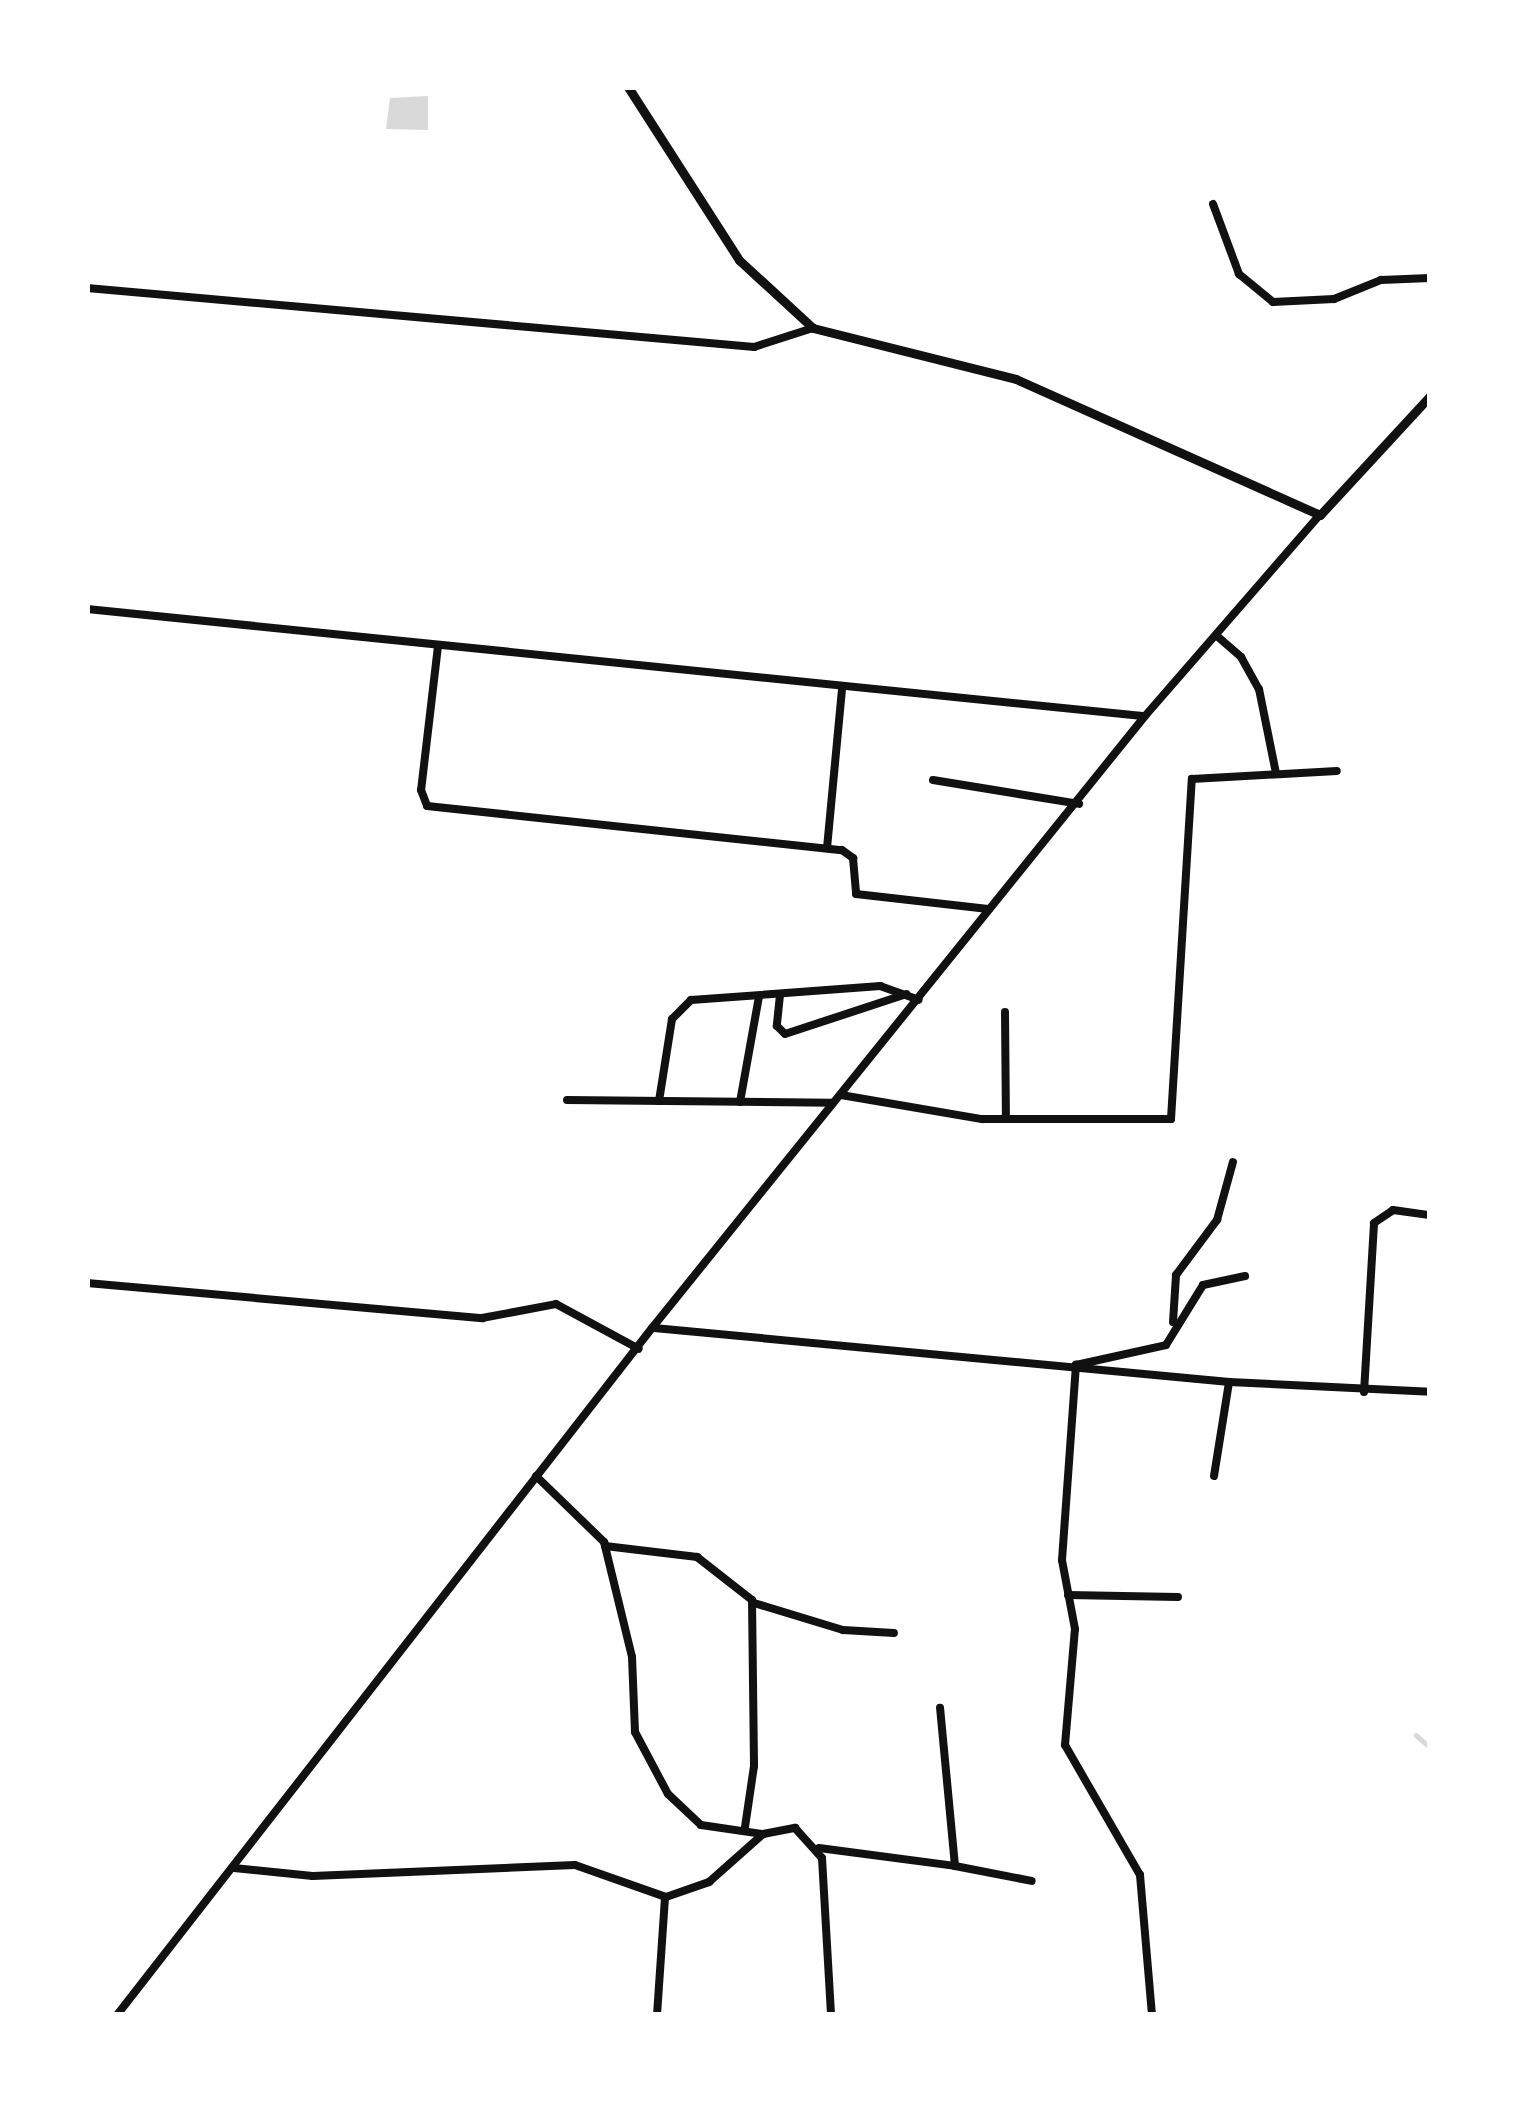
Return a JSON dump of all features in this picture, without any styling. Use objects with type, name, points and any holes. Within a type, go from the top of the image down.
[{"type":"street","points":[[628,87],[739,260],[813,328],[1016,379],[1320,515]]},
{"type":"street","points":[[1213,204],[1239,274],[1273,302],[1334,299],[1381,280],[1430,278]]},
{"type":"street","points":[[87,288],[754,347],[813,328]]},
{"type":"street","points":[[118,2015],[652,1328],[990,909],[1081,804],[1145,716],[1430,396]]},
{"type":"street","points":[[87,609],[842,690],[1145,716]]},
{"type":"street","points":[[1217,635],[1241,656],[1259,689],[1276,773]]},
{"type":"street","points":[[438,646],[421,790],[427,806],[827,848],[854,858],[856,894],[990,909]]},
{"type":"street","points":[[827,848],[842,690]]},
{"type":"street","points":[[567,1100],[838,1100],[1006,1118],[1171,1119],[1189,787],[1204,773],[1336,771]]},
{"type":"street","points":[[933,780],[1081,804]]},
{"type":"street","points":[[659,1101],[676,1010],[691,1000],[880,986],[919,1000]]},
{"type":"street","points":[[780,994],[777,1026],[784,1034],[909,994]]},
{"type":"street","points":[[740,1102],[759,996]]},
{"type":"street","points":[[1005,1012],[1006,1118]]},
{"type":"street","points":[[1076,1365],[1166,1346],[1174,1323],[1176,1275],[1217,1220],[1233,1162]]},
{"type":"street","points":[[1364,1392],[1374,1223],[1394,1210],[1430,1215]]},
{"type":"street","points":[[1174,1323],[1203,1285],[1245,1276]]},
{"type":"street","points":[[87,1282],[482,1318],[556,1304],[639,1349]]},
{"type":"street","points":[[652,1328],[1229,1382],[1430,1392]]},
{"type":"street","points":[[1076,1365],[1062,1560],[1075,1629],[1065,1744],[1140,1875],[1152,2015]]},
{"type":"street","points":[[1214,1476],[1229,1382]]},
{"type":"street","points":[[536,1476],[605,1546],[632,1657],[641,1748],[689,1818],[716,1829],[745,1827],[763,1834]]},
{"type":"street","points":[[605,1546],[697,1557],[754,1603],[843,1630],[894,1634]]},
{"type":"street","points":[[1067,1595],[1158,1602],[1178,1597]]},
{"type":"street","points":[[745,1827],[754,1766],[754,1603]]},
{"type":"street","points":[[940,1708],[955,1866]]},
{"type":"street","points":[[234,1868],[314,1876],[574,1865],[665,1897],[709,1882],[763,1834],[796,1828],[819,1847],[1032,1880]]},
{"type":"street","points":[[819,1847],[831,2015]]},
{"type":"street","points":[[657,2015],[665,1897]]},
{"type":"shaded area","points":[[428,96],[428,130],[386,129],[390,98]]},
{"type":"waterway","points":[[1416,1735],[1430,1747]]}]
